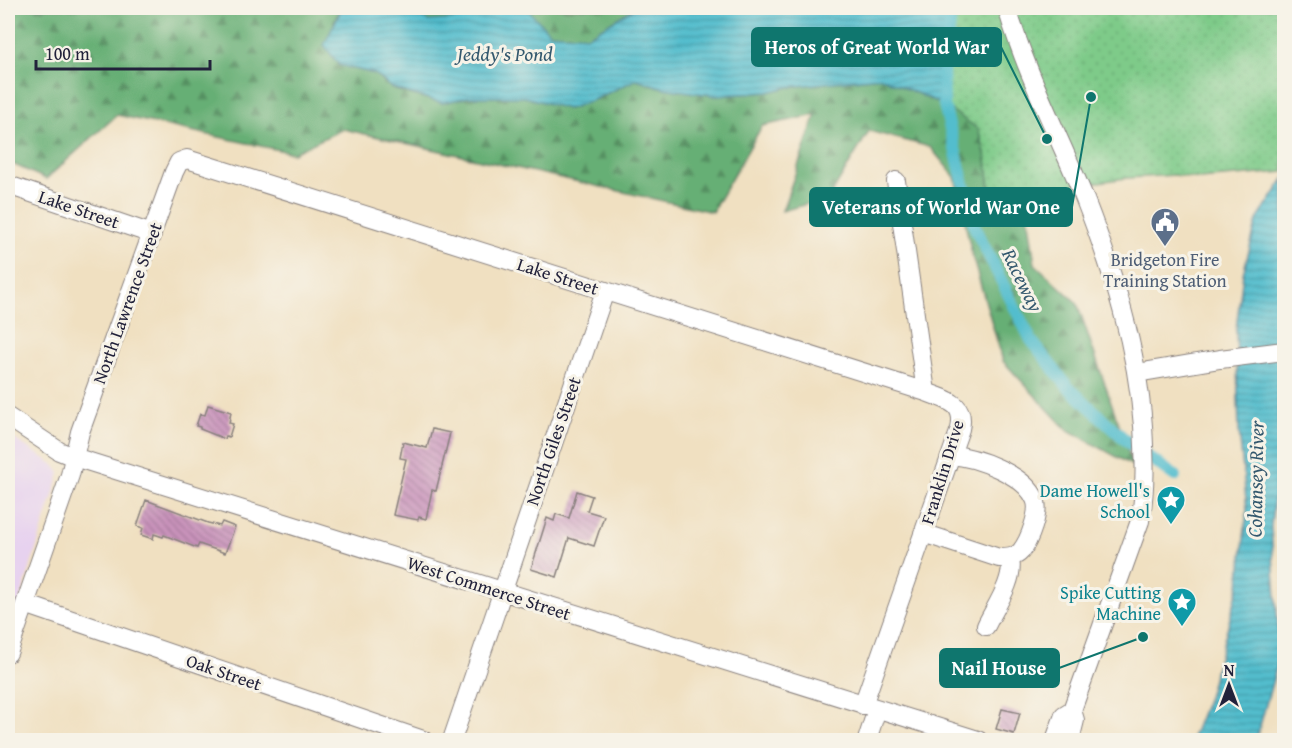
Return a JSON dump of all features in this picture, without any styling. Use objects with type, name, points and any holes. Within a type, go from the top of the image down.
[{"type":"street","points":[[1007,8],[1026,67],[1083,196],[1107,261],[1137,373],[1143,435],[1145,494],[1140,521],[1072,710],[1075,720],[1070,741]]},
{"type":"street","name":"North Lawrence Street","points":[[8,652],[70,475],[80,432],[176,166],[183,160],[190,160]]},
{"type":"street","name":"Lake Street","points":[[190,160],[926,392]]},
{"type":"street","points":[[896,181],[926,392]]},
{"type":"street","name":"Lake Street","points":[[8,184],[152,234]]},
{"type":"street","name":"North Giles Street","points":[[452,741],[605,291]]},
{"type":"street","points":[[1137,373],[1284,351]]},
{"type":"street","name":"Franklin Drive","points":[[867,741],[870,707],[923,533],[961,422],[960,408],[943,398],[926,392]]},
{"type":"street","name":"West Commerce Street","points":[[8,417],[59,451],[74,457],[978,741]]},
{"type":"street","points":[[923,533],[999,558],[1010,559],[1020,552],[1038,510],[1035,500],[1024,484],[1000,470],[970,458],[951,455]]},
{"type":"street","points":[[986,626],[1008,579],[1012,566],[1010,559]]},
{"type":"street","name":"Oak Street","points":[[25,604],[423,741]]},
{"type":"street","points":[[1055,741],[1064,715],[1072,710]]},
{"type":"shaded area","points":[[8,435],[53,464],[60,473],[8,638]]},
{"type":"green space","points":[[8,8],[342,8],[334,21],[339,65],[375,74],[392,89],[442,103],[468,97],[525,97],[568,109],[591,101],[637,79],[663,88],[717,96],[768,92],[789,87],[880,77],[944,105],[978,129],[985,153],[991,194],[1013,200],[1026,200],[1035,264],[1077,303],[1133,466],[1066,429],[1003,361],[973,259],[955,177],[930,147],[869,131],[829,198],[782,211],[816,115],[762,126],[712,212],[343,129],[293,153],[117,115],[46,179],[8,162]]},
{"type":"green space","points":[[342,8],[1284,8],[1284,172],[1199,179],[1175,175],[1126,178],[991,194],[985,153],[978,129]]},
{"type":"green space","points":[[402,8],[483,8],[464,17],[434,22]]},
{"type":"green space","points":[[526,8],[635,8],[588,36],[550,34]]},
{"type":"water","name":"Jeddy's Pond","points":[[342,8],[402,8],[428,21],[457,19],[483,8],[526,8],[550,33],[588,36],[635,8],[949,8],[950,23],[943,71],[944,105],[880,77],[789,87],[768,92],[717,96],[663,88],[637,79],[591,101],[568,109],[525,97],[468,97],[442,103],[392,88],[375,74],[339,65],[324,45]]},
{"type":"water","name":"Cohansey River","points":[[1284,179],[1284,277],[1278,380],[1279,449],[1271,527],[1280,655],[1256,740],[1191,740],[1208,697],[1239,586],[1247,509],[1239,431],[1236,329],[1243,274],[1257,220]]},
{"type":"building","points":[[208,405],[231,412],[229,423],[233,424],[229,437],[226,436],[225,439],[196,426],[200,414],[205,415]]},
{"type":"building","points":[[432,429],[450,433],[436,491],[432,490],[426,519],[419,517],[418,520],[393,515],[406,459],[400,458],[403,442],[427,448]]},
{"type":"building","points":[[577,491],[592,496],[587,511],[604,516],[594,546],[569,538],[557,577],[531,569],[547,518],[554,521],[556,514],[569,518]]},
{"type":"building","points":[[146,500],[208,523],[220,526],[222,522],[235,527],[225,553],[199,544],[197,548],[164,535],[163,537],[154,534],[153,539],[141,535],[143,528],[137,526]]},
{"type":"building","points":[[1002,709],[1020,713],[1014,734],[996,729]]},
{"type":"waterway","name":"Raceway","points":[[949,8],[950,23],[943,71],[944,105],[975,228],[1031,340],[1068,387],[1129,443],[1175,476]]},
{"type":"place","name":"Veterans of World War One","points":[[1091,97]]},
{"type":"place","name":"Heros of Great World War","points":[[1047,139]]},
{"type":"place","name":"Bridgeton Fire Training Station","points":[[1165,248]]},
{"type":"place","name":"Dame Howell's School","points":[[1171,526]]},
{"type":"place","name":"Spike Cutting Machine","points":[[1182,628]]},
{"type":"place","name":"Nail House","points":[[1143,637]]}]
